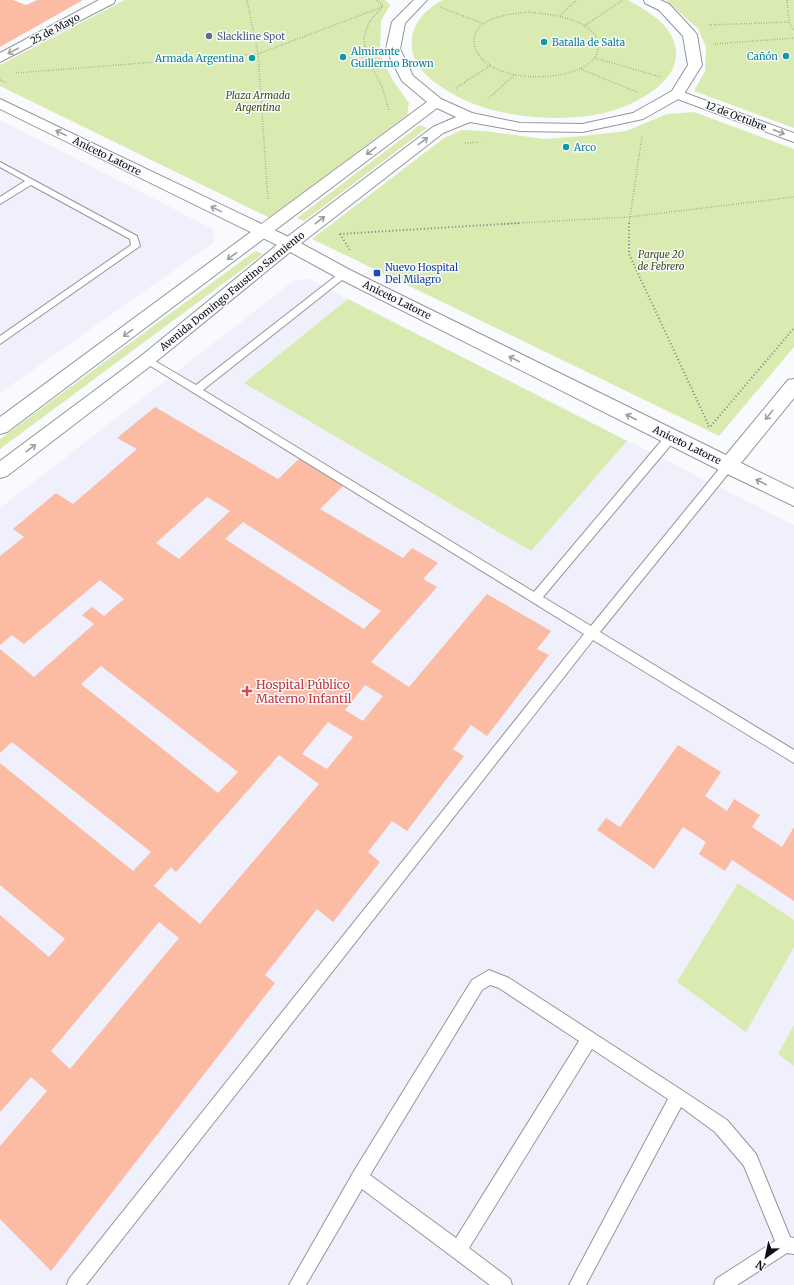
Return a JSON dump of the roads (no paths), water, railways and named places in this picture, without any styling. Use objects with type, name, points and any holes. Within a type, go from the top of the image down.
[{"type":"main road","name":"25 de Mayo","points":[[0,58],[109,0]]},
{"type":"main road","points":[[421,0],[399,22],[392,50],[407,78],[436,102],[468,117],[520,127],[582,128],[638,116],[662,102],[680,89],[695,65],[690,35],[664,7],[650,0]]},
{"type":"main road","name":"12 de Octubre","points":[[680,89],[794,138]]},
{"type":"main road","points":[[0,427],[264,232],[436,102]]},
{"type":"main road","name":"Aniceto Latorre","points":[[0,103],[289,244],[344,274],[794,498]]},
{"type":"main road","name":"Avenida Domingo Faustino Sarmiento","points":[[0,471],[147,360],[289,244],[438,130],[468,117]]},
{"type":"main road","points":[[728,466],[794,385]]},
{"type":"lane","points":[[0,164],[134,238],[136,246],[0,341]]},
{"type":"lane","points":[[0,200],[31,181]]},
{"type":"lane","points":[[196,390],[344,274]]},
{"type":"lane","points":[[147,360],[794,757]]},
{"type":"lane","points":[[535,599],[672,437]]},
{"type":"lane","points":[[75,1285],[591,633],[728,466]]},
{"type":"lane","points":[[297,1285],[360,1177],[477,985],[489,977],[504,983],[678,1096],[721,1126],[750,1160],[790,1245],[722,1285]]},
{"type":"lane","points":[[458,1250],[589,1039]]},
{"type":"lane","points":[[577,1285],[678,1096]]},
{"type":"lane","points":[[360,1177],[504,1285]]},
{"type":"place","name":"Slackline Spot","points":[[209,36]]},
{"type":"place","name":"Batalla de Salta","points":[[544,42]]},
{"type":"place","name":"Cañón","points":[[786,56]]},
{"type":"place","name":"Almirante Guillermo Brown","points":[[343,57]]},
{"type":"place","name":"Armada Argentina","points":[[252,58]]},
{"type":"place","name":"Arco","points":[[566,147]]},
{"type":"place","name":"Nuevo Hospital Del Milagro","points":[[377,273]]},
{"type":"place","name":"Hospital Público Materno Infantil","points":[[247,691]]},
{"type":"park label","name":"Plaza Armada Argentina","points":[[258,100]]},
{"type":"park label","name":"Parque 20 de Febrero","points":[[661,260]]}]
